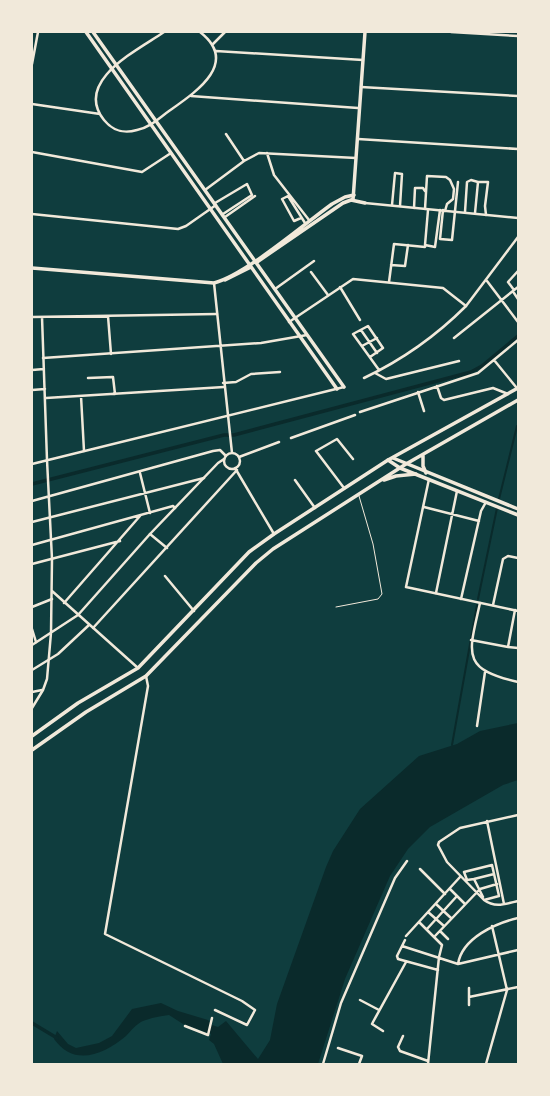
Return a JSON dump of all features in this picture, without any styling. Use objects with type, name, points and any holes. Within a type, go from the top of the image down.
[{"type":"main road","points":[[86,32],[337,389]]},
{"type":"main road","points":[[93,32],[344,387]]},
{"type":"main road","points":[[354,198],[365,32]]},
{"type":"main road","points":[[256,261],[345,197],[365,203]]},
{"type":"main road","points":[[32,268],[214,283],[235,276],[354,198]]},
{"type":"main road","points":[[225,280],[250,265]]},
{"type":"main road","points":[[32,736],[78,703],[138,668],[249,552],[274,534],[393,457],[518,388]]},
{"type":"main road","points":[[32,750],[86,712],[146,676],[264,556],[406,464],[519,400]]},
{"type":"main road","points":[[423,455],[426,473]]},
{"type":"main road","points":[[393,457],[426,473],[519,509]]},
{"type":"main road","points":[[388,460],[400,468],[519,515]]},
{"type":"main road","points":[[379,482],[396,476],[416,474]]},
{"type":"main road","points":[[154,652],[161,659]]},
{"type":"street","points":[[32,64],[38,32]]},
{"type":"street","points":[[164,32],[111,69],[97,86],[96,107],[112,128],[124,132],[139,130],[151,124],[191,96],[212,74],[216,51],[213,44],[200,32]]},
{"type":"street","points":[[213,44],[225,32]]},
{"type":"street","points":[[450,32],[519,36]]},
{"type":"street","points":[[216,51],[363,60]]},
{"type":"street","points":[[361,86],[519,96]]},
{"type":"street","points":[[191,96],[360,108]]},
{"type":"street","points":[[32,104],[100,114]]},
{"type":"street","points":[[226,134],[244,161]]},
{"type":"street","points":[[358,139],[519,149]]},
{"type":"street","points":[[32,152],[142,172],[171,153]]},
{"type":"street","points":[[205,190],[253,155],[266,152],[356,158]]},
{"type":"street","points":[[266,152],[274,175],[307,222]]},
{"type":"street","points":[[392,205],[395,173],[402,174],[400,206]]},
{"type":"street","points":[[427,176],[450,180],[454,189],[453,199],[443,210],[435,247],[425,245],[426,209],[427,176]]},
{"type":"street","points":[[443,210],[442,239],[454,240],[458,182]]},
{"type":"street","points":[[465,212],[467,182],[488,182],[486,215]]},
{"type":"street","points":[[475,214],[478,182]]},
{"type":"street","points":[[32,214],[178,229],[247,184],[252,195],[224,216]]},
{"type":"street","points":[[414,208],[415,188],[423,188],[426,209]]},
{"type":"street","points":[[224,216],[255,196]]},
{"type":"street","points":[[289,196],[301,218],[307,222]]},
{"type":"street","points":[[289,196],[281,201],[294,221],[301,218]]},
{"type":"street","points":[[365,203],[519,218]]},
{"type":"street","points":[[364,378],[445,327],[487,281],[519,237]]},
{"type":"street","points":[[389,281],[394,244],[439,249]]},
{"type":"street","points":[[391,265],[405,266],[408,245]]},
{"type":"street","points":[[275,289],[314,261]]},
{"type":"street","points":[[519,271],[508,282],[519,299]]},
{"type":"street","points":[[311,272],[328,295]]},
{"type":"street","points":[[289,323],[353,279],[443,288],[466,306]]},
{"type":"street","points":[[487,281],[519,322]]},
{"type":"street","points":[[214,283],[232,453]]},
{"type":"street","points":[[340,287],[359,320]]},
{"type":"street","points":[[454,338],[519,287]]},
{"type":"street","points":[[32,317],[217,314]]},
{"type":"street","points":[[32,708],[43,690],[49,660],[52,592],[41,316]]},
{"type":"street","points":[[108,316],[111,355]]},
{"type":"street","points":[[370,357],[383,348],[369,326],[354,334],[379,370]]},
{"type":"street","points":[[361,330],[377,352]]},
{"type":"street","points":[[43,358],[219,346],[307,335]]},
{"type":"street","points":[[362,346],[377,338]]},
{"type":"street","points":[[360,412],[478,373],[519,340]]},
{"type":"street","points":[[494,360],[518,388]]},
{"type":"street","points":[[374,373],[386,379],[459,361]]},
{"type":"street","points":[[32,370],[44,369]]},
{"type":"street","points":[[46,398],[224,385],[251,374],[280,372]]},
{"type":"street","points":[[88,378],[113,377],[114,394]]},
{"type":"street","points":[[32,464],[344,387]]},
{"type":"street","points":[[437,387],[442,400],[494,388],[508,394]]},
{"type":"street","points":[[32,390],[45,389]]},
{"type":"street","points":[[418,392],[424,411]]},
{"type":"street","points":[[81,396],[84,451]]},
{"type":"street","points":[[291,438],[355,415]]},
{"type":"street","points":[[344,488],[316,451],[337,439],[353,459]]},
{"type":"street","points":[[239,457],[279,442]]},
{"type":"street","points":[[32,501],[213,451],[220,450],[228,468],[236,469]]},
{"type":"street","points":[[232,453],[239,457]]},
{"type":"street","points":[[32,629],[34,644],[78,615],[150,534],[232,453]]},
{"type":"street","points":[[93,628],[236,469],[239,457]]},
{"type":"street","points":[[236,469],[274,534]]},
{"type":"street","points":[[140,473],[150,513]]},
{"type":"street","points":[[32,522],[204,478]]},
{"type":"street","points":[[429,479],[406,587],[517,610],[508,646]]},
{"type":"street","points":[[295,480],[315,508]]},
{"type":"street","points":[[436,593],[457,491]]},
{"type":"street","points":[[461,599],[486,502]]},
{"type":"street","points":[[32,545],[173,506],[175,508]]},
{"type":"street","points":[[424,507],[479,521]]},
{"type":"street","points":[[64,603],[140,516]]},
{"type":"street","points":[[150,534],[167,548]]},
{"type":"street","points":[[32,564],[120,541]]},
{"type":"street","points":[[493,605],[503,559],[508,556],[519,558]]},
{"type":"street","points":[[165,576],[194,611]]},
{"type":"street","points":[[52,592],[138,668]]},
{"type":"street","points":[[32,607],[51,598]]},
{"type":"street","points":[[480,603],[471,640],[474,660],[485,672],[519,682]]},
{"type":"street","points":[[32,670],[49,660],[89,625]]},
{"type":"street","points":[[471,640],[519,648]]},
{"type":"street","points":[[477,726],[485,672]]},
{"type":"street","points":[[146,676],[148,685],[106,934],[248,1004],[255,1010],[247,1025],[215,1010]]},
{"type":"street","points":[[32,692],[43,690]]},
{"type":"street","points":[[519,816],[460,828],[439,842],[438,848],[460,877],[491,905],[519,901]]},
{"type":"street","points":[[487,821],[504,904]]},
{"type":"street","points":[[323,1065],[341,1003],[395,878],[407,861]]},
{"type":"street","points":[[485,900],[499,896],[495,874],[491,865],[464,872],[466,880],[495,874]]},
{"type":"street","points":[[419,869],[445,894]]},
{"type":"street","points":[[438,970],[406,962],[397,956],[406,938],[460,877]]},
{"type":"street","points":[[474,879],[477,892]]},
{"type":"street","points":[[435,936],[477,892],[497,884]]},
{"type":"street","points":[[450,889],[466,904]]},
{"type":"street","points":[[427,929],[457,897]]},
{"type":"street","points":[[436,904],[452,919]]},
{"type":"street","points":[[428,912],[444,926]]},
{"type":"street","points":[[458,964],[462,950],[492,926],[519,918]]},
{"type":"street","points":[[403,1036],[398,1047],[400,1051],[428,1063],[442,945],[419,922]]},
{"type":"street","points":[[486,1065],[507,990],[492,926]]},
{"type":"street","points":[[440,931],[448,939]]},
{"type":"street","points":[[402,946],[458,964],[519,950]]},
{"type":"street","points":[[383,1031],[372,1024],[406,962]]},
{"type":"street","points":[[469,997],[519,987]]},
{"type":"street","points":[[469,1005],[470,988]]},
{"type":"street","points":[[360,1000],[379,1010]]},
{"type":"street","points":[[185,1026],[208,1035],[212,1018]]},
{"type":"street","points":[[338,1048],[362,1056],[359,1065]]},
{"type":"lane","points":[[336,607],[378,599],[382,594],[373,544],[358,494]]},
{"type":"water","points":[[518,723],[518,780],[503,785],[430,827],[408,849],[390,876],[345,979],[318,1064],[223,1064],[214,1044],[209,1040],[211,1034],[183,1024],[169,1015],[143,1021],[117,1043],[89,1055],[70,1053],[54,1039],[57,1031],[68,1044],[76,1048],[99,1043],[112,1036],[132,1009],[161,1003],[208,1020],[218,1027],[226,1021],[258,1059],[270,1040],[277,1004],[326,867],[360,809],[419,756],[457,744],[480,731]]},
{"type":"waterway","points":[[32,484],[224,435],[234,435],[471,372],[518,336]]},
{"type":"waterway","points":[[499,499],[517,426]]},
{"type":"waterway","points":[[478,599],[497,508]]},
{"type":"waterway","points":[[452,745],[477,605]]},
{"type":"waterway","points":[[32,1023],[57,1038]]}]
